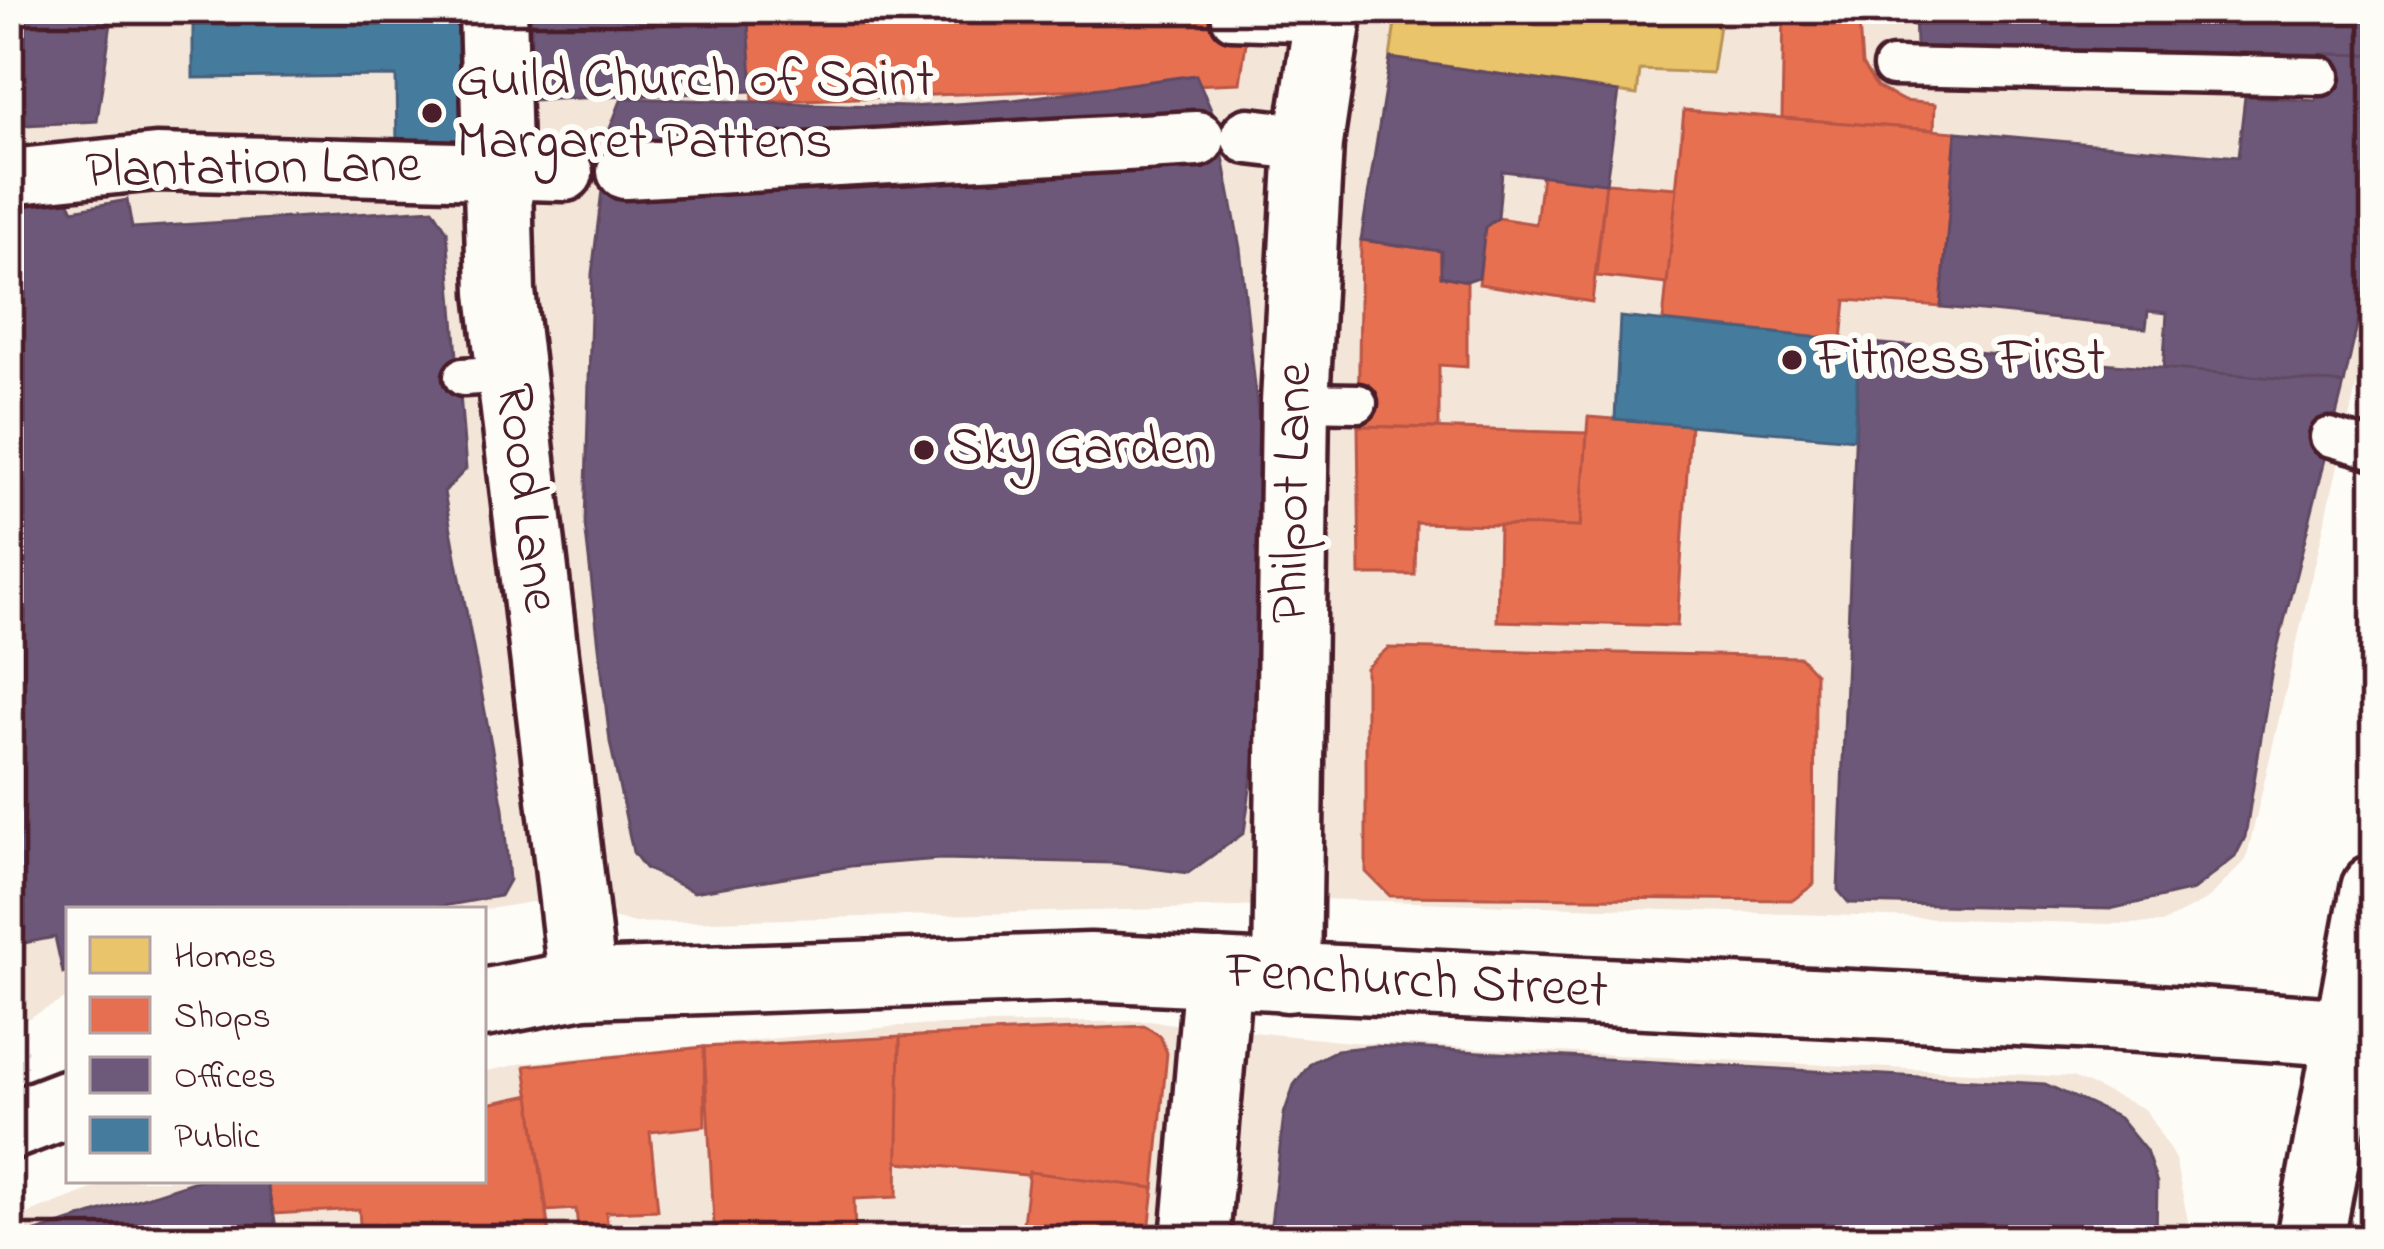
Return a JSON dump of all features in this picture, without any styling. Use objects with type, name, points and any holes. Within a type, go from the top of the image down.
[{"type":"street","name":"Rood Lane","points":[[493,9],[497,169],[486,375],[583,984]]},
{"type":"street","name":"Philpot Lane","points":[[1287,978],[1326,403],[1252,139],[1329,16]]},
{"type":"street","points":[[625,171],[1252,139]]},
{"type":"street","name":"Plantation Lane","points":[[9,177],[156,162],[565,173]]},
{"type":"street","points":[[2310,1240],[2357,1066],[2375,889]]},
{"type":"street","name":"Fenchurch Street","points":[[486,1002],[583,984],[1043,968],[1218,973],[2140,1018],[2357,1066]]},
{"type":"street","points":[[1195,1240],[1218,973]]},
{"type":"street","points":[[9,1126],[66,1103]]},
{"type":"lane","points":[[1232,20],[1329,16]]},
{"type":"lane","points":[[1892,67],[2321,76]]},
{"type":"lane","points":[[2329,437],[2375,450]]},
{"type":"shaded area","points":[[9,9],[2375,9],[2375,307],[2246,860],[2208,899],[2162,923],[1320,899],[1238,907],[636,923],[531,902],[486,910],[66,907],[66,999],[9,1028]]},
{"type":"shaded area","points":[[1147,1021],[1350,1042],[2072,1077],[2145,1109],[2175,1159],[2192,1240],[9,1240],[9,1221],[107,1183],[486,1183],[486,1071],[524,1063],[901,1026]]},
{"type":"building: Homes","points":[[1397,9],[1784,9],[1721,11],[1712,73],[1640,70],[1637,95],[1390,58]]},
{"type":"building: Shops","points":[[747,9],[1251,9],[1240,83],[753,102]]},
{"type":"building: Shops","points":[[1784,9],[1858,9],[1862,65],[1877,87],[1904,101],[1935,104],[1934,130],[1782,118]]},
{"type":"building: Shops","points":[[1684,110],[1956,132],[1941,307],[1846,300],[1842,340],[1663,321]]},
{"type":"building: Shops","points":[[1542,175],[1606,183],[1592,302],[1479,284],[1485,227],[1498,218],[1536,224]]},
{"type":"building: Shops","points":[[1606,183],[1677,188],[1667,284],[1596,276]]},
{"type":"building: Shops","points":[[1361,240],[1441,251],[1441,276],[1467,281],[1467,367],[1439,365],[1439,428],[1358,426]]},
{"type":"building: Shops","points":[[1588,417],[1690,425],[1677,626],[1497,621],[1499,524],[1580,527]]},
{"type":"building: Shops","points":[[1358,426],[1587,433],[1580,527],[1416,523],[1415,575],[1360,575]]},
{"type":"building: Shops","points":[[1388,648],[1800,657],[1815,673],[1814,884],[1793,900],[1390,896],[1366,872],[1366,668]]},
{"type":"building: Shops","points":[[1145,1026],[1160,1036],[1167,1053],[1154,1188],[897,1162],[900,1037]]},
{"type":"building: Shops","points":[[900,1037],[897,1197],[854,1199],[855,1240],[715,1240],[704,1047]]},
{"type":"building: Shops","points":[[704,1047],[705,1126],[650,1132],[658,1210],[606,1212],[609,1240],[579,1240],[576,1209],[547,1211],[525,1066]]},
{"type":"building: Shops","points":[[530,1095],[550,1240],[361,1240],[359,1209],[274,1214],[267,1183],[486,1183],[486,1104]]},
{"type":"building: Shops","points":[[1029,1172],[1154,1188],[1148,1240],[1021,1240]]},
{"type":"building: Offices","points":[[9,9],[113,9],[97,121],[9,126]]},
{"type":"building: Offices","points":[[531,9],[747,9],[753,91],[532,100]]},
{"type":"building: Offices","points":[[1915,9],[2375,9],[2375,55],[1916,47]]},
{"type":"building: Offices","points":[[2325,54],[2375,55],[2375,245],[2344,384],[2163,372],[2167,313],[2148,311],[2146,328],[1941,307],[1956,132],[2238,157],[2245,96],[2316,101]]},
{"type":"building: Offices","points":[[1390,58],[1619,92],[1606,183],[1502,171],[1498,218],[1485,227],[1479,277],[1467,281],[1441,276],[1441,251],[1361,240]]},
{"type":"building: Offices","name":"Sky Garden","points":[[1196,75],[1217,124],[1240,248],[1267,497],[1260,716],[1244,833],[1188,873],[1113,863],[940,859],[851,866],[694,892],[645,868],[633,852],[610,742],[585,524],[592,274],[609,131],[622,98],[910,107],[1013,100]]},
{"type":"building: Offices","points":[[67,198],[73,210],[127,200],[132,228],[433,209],[447,231],[466,469],[444,492],[503,808],[509,880],[500,896],[438,907],[66,907],[66,972],[55,937],[9,946],[9,210]]},
{"type":"building: Offices","points":[[1859,342],[2344,384],[2272,669],[2245,837],[2235,857],[2193,890],[2110,909],[1849,903],[1838,890]]},
{"type":"building: Offices","points":[[1374,1046],[2045,1084],[2119,1118],[2146,1151],[2157,1183],[2156,1240],[1269,1240],[1284,1114],[1294,1085],[1311,1063],[1337,1050]]},
{"type":"building: Offices","points":[[190,1183],[267,1183],[279,1240],[11,1240]]},
{"type":"building: Public","name":"Guild Church of Saint Margaret Pattens","points":[[193,9],[467,9],[468,148],[397,148],[396,76],[193,78]]},
{"type":"building: Public","points":[[1620,317],[1859,342],[1854,439],[1615,419]]},
{"type":"place","name":"Guild Church of Saint Margaret Pattens","points":[[432,113]]},
{"type":"place","name":"Fitness First","points":[[1792,360]]},
{"type":"place","name":"Sky Garden","points":[[924,450]]}]
